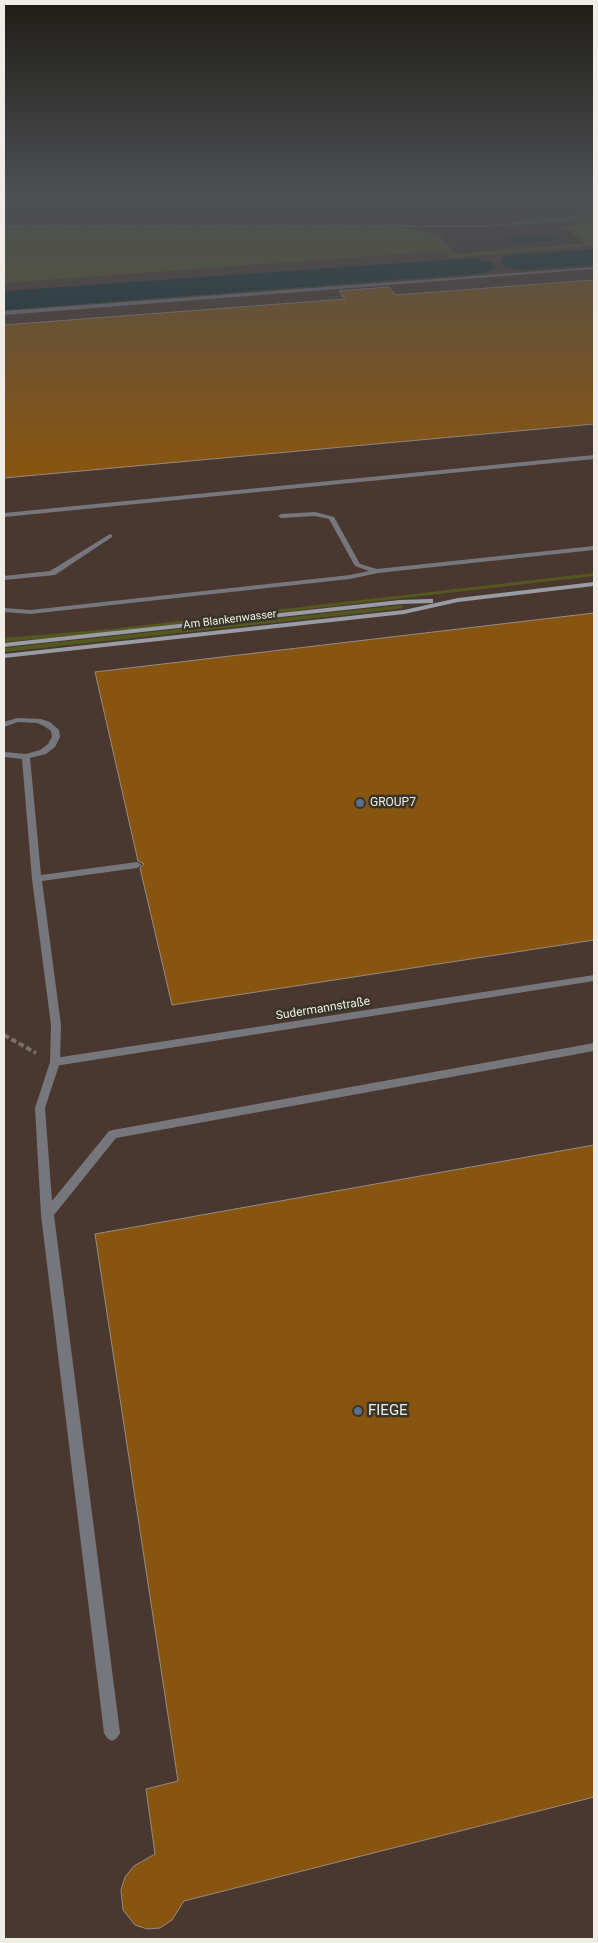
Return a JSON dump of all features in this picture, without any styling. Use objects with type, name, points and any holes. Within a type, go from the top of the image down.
[{"type":"street","points":[[4,313],[349,287]]},
{"type":"street","points":[[4,515],[594,457]]},
{"type":"street","points":[[281,516],[315,514],[332,518],[358,565],[366,569],[378,571]]},
{"type":"street","points":[[4,578],[52,573],[110,536]]},
{"type":"street","points":[[4,610],[40,611],[350,577],[378,571],[594,548]]},
{"type":"street","name":"Am Blankenwasser","points":[[4,645],[400,602],[458,600],[594,584]]},
{"type":"street","name":"Am Blankenwasser","points":[[4,656],[404,612],[458,600]]},
{"type":"street","points":[[4,725],[17,720],[30,720],[48,724],[55,730],[56,737],[52,746],[43,752],[26,756],[4,755]]},
{"type":"street","points":[[26,756],[37,879],[56,1025],[55,1062],[40,1108],[47,1215],[112,1733]]},
{"type":"street","points":[[37,879],[137,865]]},
{"type":"street","name":"Sudermannstraße","points":[[55,1062],[594,978]]},
{"type":"street","points":[[47,1215],[113,1134],[594,1047]]},
{"type":"path","points":[[4,1034],[18,1044],[55,1062]]},
{"type":"shaded area","points":[[4,287],[594,287],[594,1939],[4,1939]]},
{"type":"green space","points":[[594,573],[594,576],[111,632],[4,642],[4,638],[111,629]]},
{"type":"green space","points":[[402,605],[404,608],[4,652],[4,648]]},
{"type":"water","points":[[65,287],[307,287],[4,310],[4,291]]},
{"type":"building","points":[[389,287],[395,295],[505,287],[594,287],[594,424],[4,478],[4,325],[345,299],[339,291]]},
{"type":"building","name":"GROUP7","points":[[594,613],[594,940],[172,1005],[140,868],[144,864],[138,861],[95,672]]},
{"type":"building","name":"FIEGE","points":[[594,1145],[594,1797],[184,1901],[172,1920],[160,1928],[147,1929],[135,1925],[123,1910],[121,1890],[125,1877],[134,1866],[155,1854],[146,1789],[178,1781],[95,1234]]},
{"type":"place","name":"GROUP7","points":[[360,803]]},
{"type":"place","name":"FIEGE","points":[[358,1411]]}]
